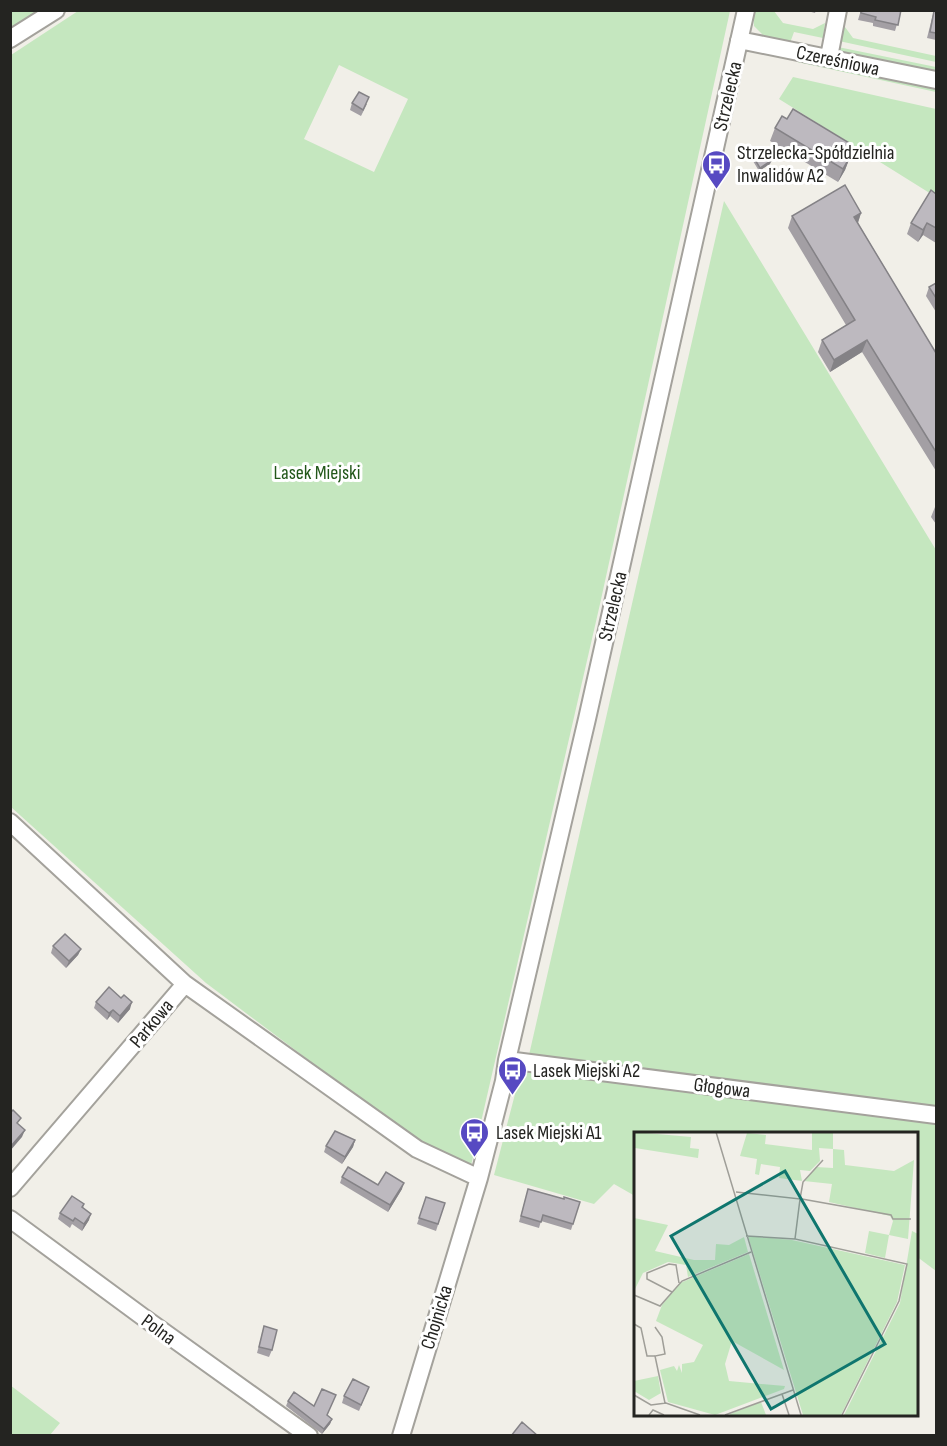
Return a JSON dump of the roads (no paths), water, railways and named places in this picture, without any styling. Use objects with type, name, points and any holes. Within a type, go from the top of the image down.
[{"type":"street","points":[[10,39],[56,10]]},
{"type":"street","name":"Strzelecka","points":[[472,1199],[504,1081],[746,10]]},
{"type":"street","points":[[829,57],[838,10]]},
{"type":"street","name":"Czereśniowa","points":[[740,40],[936,80]]},
{"type":"street","name":"Parkowa","points":[[10,822],[184,984],[10,1188]]},
{"type":"street","points":[[184,984],[417,1149],[478,1178]]},
{"type":"street","name":"Głogowa","points":[[507,1060],[936,1115]]},
{"type":"street","name":"Chojnicka","points":[[401,1436],[472,1199]]},
{"type":"street","name":"Polna","points":[[10,1219],[309,1436]]},
{"type":"place","name":"Strzelecka-Spółdzielnia Inwalidów A2","points":[[716,190]]},
{"type":"place","name":"Lasek Miejski A2","points":[[512,1096]]},
{"type":"place","name":"Lasek Miejski A1","points":[[475,1158]]},
{"type":"park label","name":"Lasek Miejski","points":[[317,472]]}]
